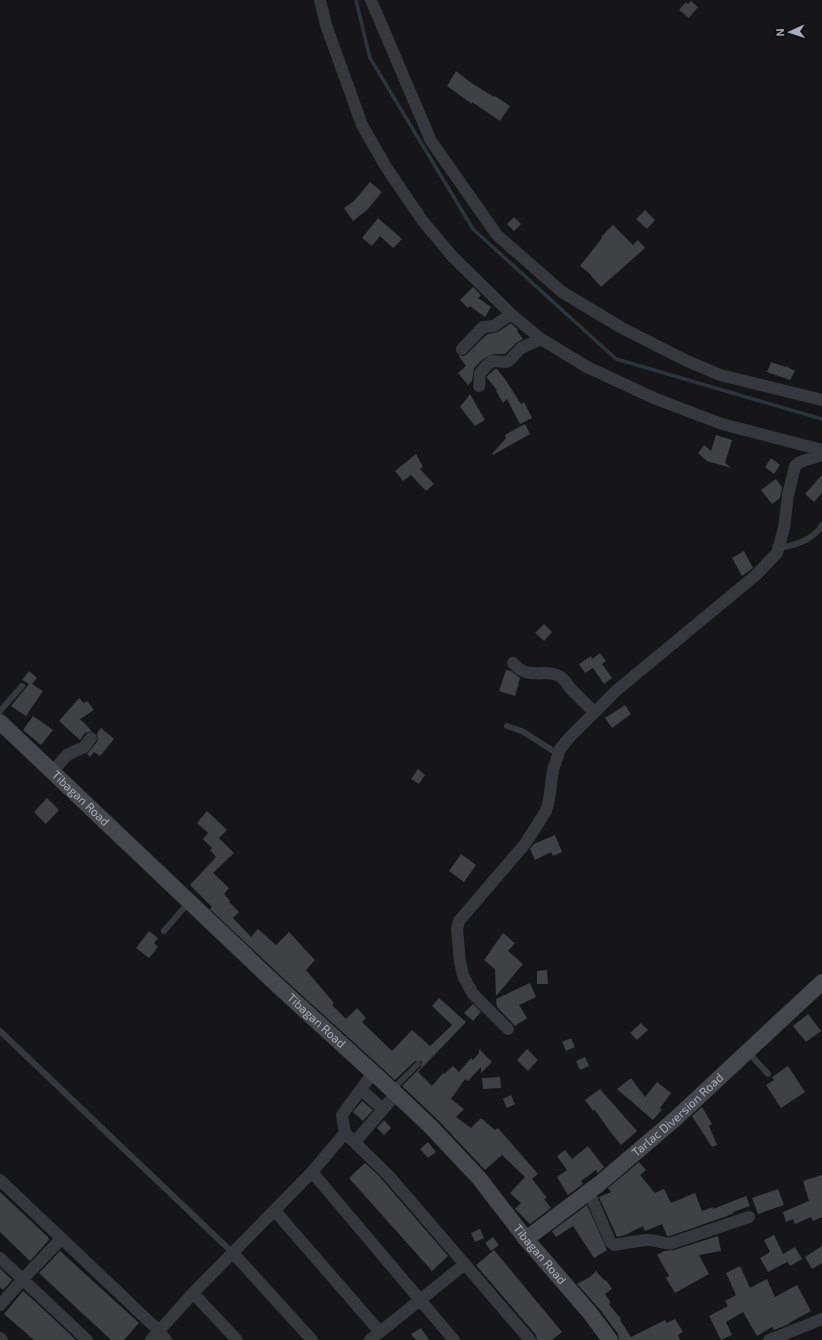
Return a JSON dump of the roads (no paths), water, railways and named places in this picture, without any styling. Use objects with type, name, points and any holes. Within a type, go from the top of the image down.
[{"type":"main road","name":"Tibagan Road","points":[[0,722],[189,902],[431,1127],[479,1178],[526,1239],[590,1313],[610,1340]]},
{"type":"main road","name":"Tarlac Diversion Road","points":[[526,1239],[589,1192],[674,1120],[822,982]]},
{"type":"street","points":[[320,0],[326,25],[362,125],[386,168],[422,220],[452,256],[511,314],[542,339],[588,367],[656,400],[722,424],[822,450]]},
{"type":"street","points":[[371,0],[432,142],[497,235],[562,292],[629,332],[685,360],[720,375],[822,400]]},
{"type":"street","points":[[462,349],[483,327],[494,326],[511,314]]},
{"type":"street","points":[[479,386],[480,373],[488,364],[493,361],[508,361],[521,348],[542,339]]},
{"type":"street","points":[[508,1029],[473,994],[463,976],[460,962],[458,925],[464,914],[525,844],[546,811],[558,754],[569,738],[617,690],[756,575],[777,552],[784,528],[788,495],[795,466],[800,462],[822,455]]},
{"type":"street","points":[[513,663],[517,668],[527,673],[560,676],[594,712]]},
{"type":"street","points":[[53,771],[67,755],[84,747],[91,738]]},
{"type":"street","points":[[374,1073],[342,1115],[345,1133],[389,1176],[530,1340]]},
{"type":"street","points":[[361,1090],[383,1109]]},
{"type":"street","points":[[355,1142],[383,1109],[394,1092]]},
{"type":"street","points":[[0,1180],[159,1337],[193,1293],[275,1211],[312,1172],[345,1133]]},
{"type":"street","points":[[312,1172],[421,1299],[454,1340]]},
{"type":"street","points":[[589,1192],[610,1241],[614,1245],[648,1240],[664,1245],[749,1217]]},
{"type":"street","points":[[275,1211],[380,1332]]},
{"type":"street","points":[[0,1305],[61,1239]]},
{"type":"street","points":[[233,1253],[312,1340]]},
{"type":"street","points":[[0,1258],[87,1340]]},
{"type":"street","points":[[370,1340],[465,1264]]},
{"type":"street","points":[[193,1293],[237,1340]]},
{"type":"street","points":[[769,1340],[822,1319]]},
{"type":"lane","points":[[779,548],[795,544],[811,537],[819,531],[822,525]]},
{"type":"lane","points":[[0,711],[22,686]]},
{"type":"lane","points":[[507,726],[522,731],[558,754]]},
{"type":"lane","points":[[164,931],[189,902]]},
{"type":"lane","points":[[0,1031],[233,1253]]},
{"type":"lane","points":[[748,1052],[768,1074]]},
{"type":"lane","points":[[394,1092],[418,1064]]},
{"type":"waterway","points":[[356,0],[370,58],[473,229],[616,359],[822,419]]}]
